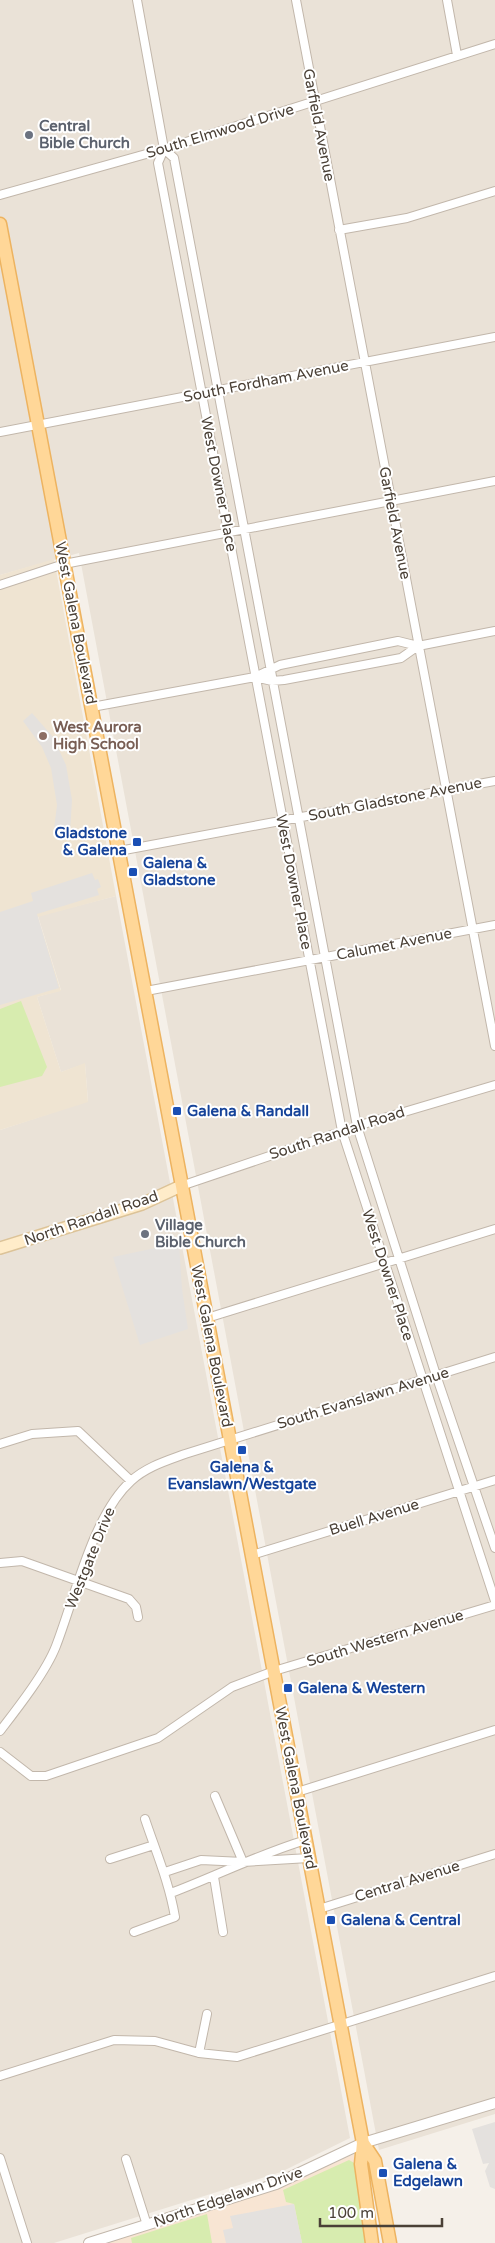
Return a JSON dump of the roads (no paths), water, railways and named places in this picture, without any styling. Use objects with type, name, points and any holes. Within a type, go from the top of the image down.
[{"type":"main road","name":"West Galena Boulevard","points":[[0,224],[364,2143],[361,2164],[372,2243]]},
{"type":"main road","name":"North Randall Road","points":[[0,1248],[142,1204],[181,1186]]},
{"type":"main road","name":"West Galena Boulevard","points":[[364,2143],[375,2160],[390,2243]]},
{"type":"street","name":"West Downer Place","points":[[137,0],[164,148],[158,163],[342,1131],[495,1601]]},
{"type":"street","name":"Garfield Avenue","points":[[296,0],[495,1046]]},
{"type":"street","points":[[447,0],[457,55]]},
{"type":"street","name":"South Elmwood Drive","points":[[0,196],[164,148],[495,44]]},
{"type":"street","name":"West Downer Place","points":[[164,148],[174,158],[357,1126],[436,1375],[495,1548]]},
{"type":"street","points":[[339,230],[407,218],[495,190]]},
{"type":"street","name":"South Fordham Avenue","points":[[0,432],[495,337]]},
{"type":"street","points":[[0,585],[64,564],[495,481]]},
{"type":"street","points":[[92,707],[255,677],[280,665],[398,642],[418,646],[495,631]]},
{"type":"street","points":[[255,677],[272,681],[401,658],[418,646]]},
{"type":"street","name":"South Gladstone Avenue","points":[[119,851],[495,780]]},
{"type":"street","name":"Calumet Avenue","points":[[146,991],[495,925]]},
{"type":"street","name":"South Randall Road","points":[[181,1186],[357,1126],[495,1085]]},
{"type":"street","points":[[207,1318],[495,1230]]},
{"type":"street","name":"South Evanslawn Avenue","points":[[230,1439],[495,1357]]},
{"type":"street","points":[[0,1444],[32,1434],[78,1431],[131,1481]]},
{"type":"street","name":"Westgate Drive","points":[[0,1732],[55,1648],[107,1509],[131,1481],[151,1467],[230,1439]]},
{"type":"street","name":"Buell Avenue","points":[[252,1555],[495,1480]]},
{"type":"street","points":[[0,1563],[22,1561],[130,1599],[136,1607],[138,1617]]},
{"type":"street","name":"South Western Avenue","points":[[0,1752],[31,1776],[46,1776],[158,1738],[232,1687],[274,1671],[495,1605]]},
{"type":"street","points":[[297,1792],[495,1730]]},
{"type":"street","points":[[215,1796],[243,1862]]},
{"type":"street","points":[[134,1932],[175,1916],[165,1872],[159,1862],[145,1819]]},
{"type":"street","points":[[171,1893],[214,1877],[243,1862],[306,1840]]},
{"type":"street","points":[[110,1859],[154,1845]]},
{"type":"street","name":"Central Avenue","points":[[319,1908],[495,1854]]},
{"type":"street","points":[[165,1872],[201,1860],[243,1862],[309,1858]]},
{"type":"street","points":[[214,1877],[223,1932]]},
{"type":"street","points":[[0,2076],[114,2040],[155,2041],[199,2053],[237,2057],[495,1976]]},
{"type":"street","points":[[199,2053],[207,2014]]},
{"type":"street","name":"North Edgelawn Drive","points":[[89,2243],[276,2184],[364,2143],[495,2102]]},
{"type":"street","points":[[0,2158],[28,2243]]},
{"type":"street","points":[[126,2159],[148,2225]]},
{"type":"place","name":"Central Bible Church","points":[[29,135]]},
{"type":"place","name":"West Aurora High School","points":[[43,736]]},
{"type":"place","name":"Gladstone & Galena","points":[[137,842]]},
{"type":"place","name":"Galena & Gladstone","points":[[133,872]]},
{"type":"place","name":"Galena & Randall","points":[[177,1111]]},
{"type":"place","name":"Village Bible Church","points":[[145,1234]]},
{"type":"place","name":"Galena & Evanslawn/Westgate","points":[[242,1450]]},
{"type":"place","name":"Galena & Western","points":[[288,1688]]},
{"type":"place","name":"Galena & Central","points":[[331,1920]]},
{"type":"place","name":"Galena & Edgelawn","points":[[383,2173]]}]
